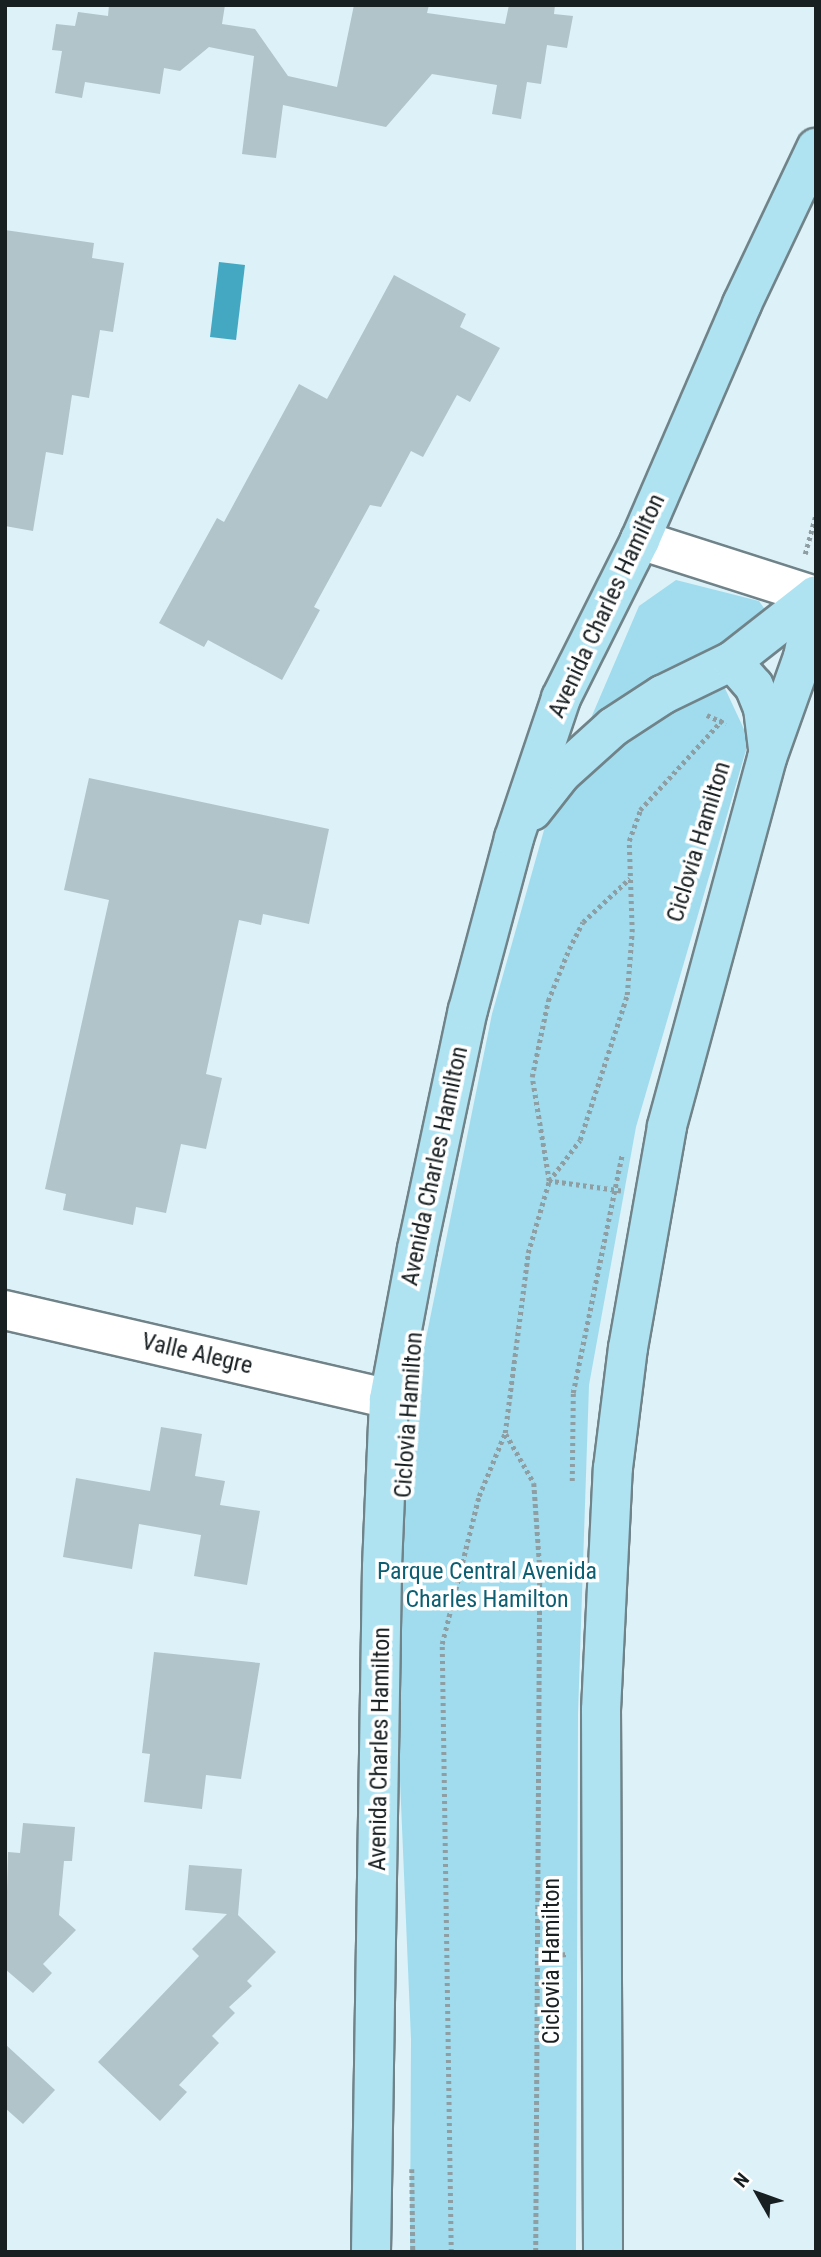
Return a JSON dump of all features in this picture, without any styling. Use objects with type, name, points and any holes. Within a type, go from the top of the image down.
[{"type":"main road","name":"Avenida Charles Hamilton","points":[[371,2252],[382,1567],[389,1399],[465,1023],[514,838],[561,698],[640,540],[741,304],[816,148]]},
{"type":"main road","points":[[514,838],[561,774],[613,727],[662,695],[743,674],[816,596]]},
{"type":"main road","points":[[603,2252],[605,1590],[628,1348],[667,1126],[767,758],[803,657],[816,596]]},
{"type":"main road","points":[[743,674],[767,724],[767,758]]},
{"type":"street","points":[[640,540],[816,596]]},
{"type":"street","name":"Valle Alegre","points":[[5,1310],[389,1399]]},
{"type":"path","points":[[451,2252],[442,1644],[480,1496],[505,1433],[528,1253],[549,1181],[580,1140],[627,995],[629,841],[640,810],[723,719],[743,674]]},
{"type":"path","points":[[703,714],[723,719]]},
{"type":"path","name":"Ciclovia Hamilton","points":[[723,719],[731,729]]},
{"type":"path","points":[[549,1181],[532,1077],[548,1001],[583,922],[630,878]]},
{"type":"path","points":[[572,1489],[573,1393],[611,1189],[624,1149]]},
{"type":"path","points":[[549,1181],[653,1195]]},
{"type":"path","points":[[505,1433],[534,1483],[540,1569],[536,2252]]},
{"type":"path","name":"Ciclovia Hamilton","points":[[569,1941],[569,1968]]},
{"type":"path","points":[[412,2157],[413,2252]]},
{"type":"green space","name":"Parque Central Avenida Charles Hamilton","points":[[676,580],[759,601],[766,611],[709,654],[749,740],[636,1127],[589,1385],[578,1714],[576,2252],[410,2252],[411,2039],[391,1568],[411,1412],[492,1014],[546,823],[639,606]]},
{"type":"shaded area","points":[[219,262],[245,265],[236,340],[210,337]]},
{"type":"building","points":[[109,5],[225,5],[222,24],[255,29],[288,76],[337,87],[354,5],[429,5],[427,13],[505,24],[509,5],[555,5],[554,14],[573,16],[567,48],[547,45],[541,84],[527,82],[521,119],[492,114],[497,85],[432,74],[386,127],[283,105],[276,158],[242,154],[254,56],[209,47],[180,71],[164,68],[160,94],[85,82],[82,98],[55,93],[62,51],[52,50],[56,24],[75,26],[78,12],[108,16]]},
{"type":"building","points":[[5,230],[94,243],[92,258],[124,263],[113,332],[100,330],[89,398],[72,395],[63,455],[46,452],[33,531],[5,526]]},
{"type":"building","points":[[394,275],[466,314],[460,327],[500,348],[470,402],[457,395],[423,457],[411,451],[381,507],[370,505],[314,607],[320,610],[282,680],[208,640],[204,647],[159,623],[217,518],[224,522],[299,384],[327,399]]},
{"type":"building","points":[[89,778],[329,829],[309,924],[263,914],[261,925],[239,920],[206,1074],[222,1078],[206,1149],[181,1144],[166,1213],[136,1207],[133,1225],[63,1210],[66,1194],[45,1189],[109,900],[64,890]]},
{"type":"building","points":[[161,1427],[202,1434],[195,1476],[225,1481],[220,1505],[260,1511],[247,1585],[194,1576],[201,1535],[139,1524],[132,1569],[63,1557],[76,1478],[150,1491]]},
{"type":"building","points":[[154,1652],[260,1663],[241,1779],[206,1775],[202,1809],[144,1802],[150,1754],[142,1753]]},
{"type":"building","points":[[23,1823],[75,1827],[72,1861],[64,1861],[59,1915],[76,1930],[43,1964],[52,1973],[33,1993],[5,1969],[8,1852],[20,1853]]},
{"type":"building","points":[[189,1865],[242,1869],[238,1915],[276,1952],[247,1981],[252,1986],[229,2007],[235,2013],[212,2036],[219,2043],[179,2085],[187,2092],[160,2121],[98,2062],[199,1956],[192,1949],[227,1914],[185,1910]]},
{"type":"building","points":[[5,2044],[55,2090],[23,2124],[5,2108]]}]
